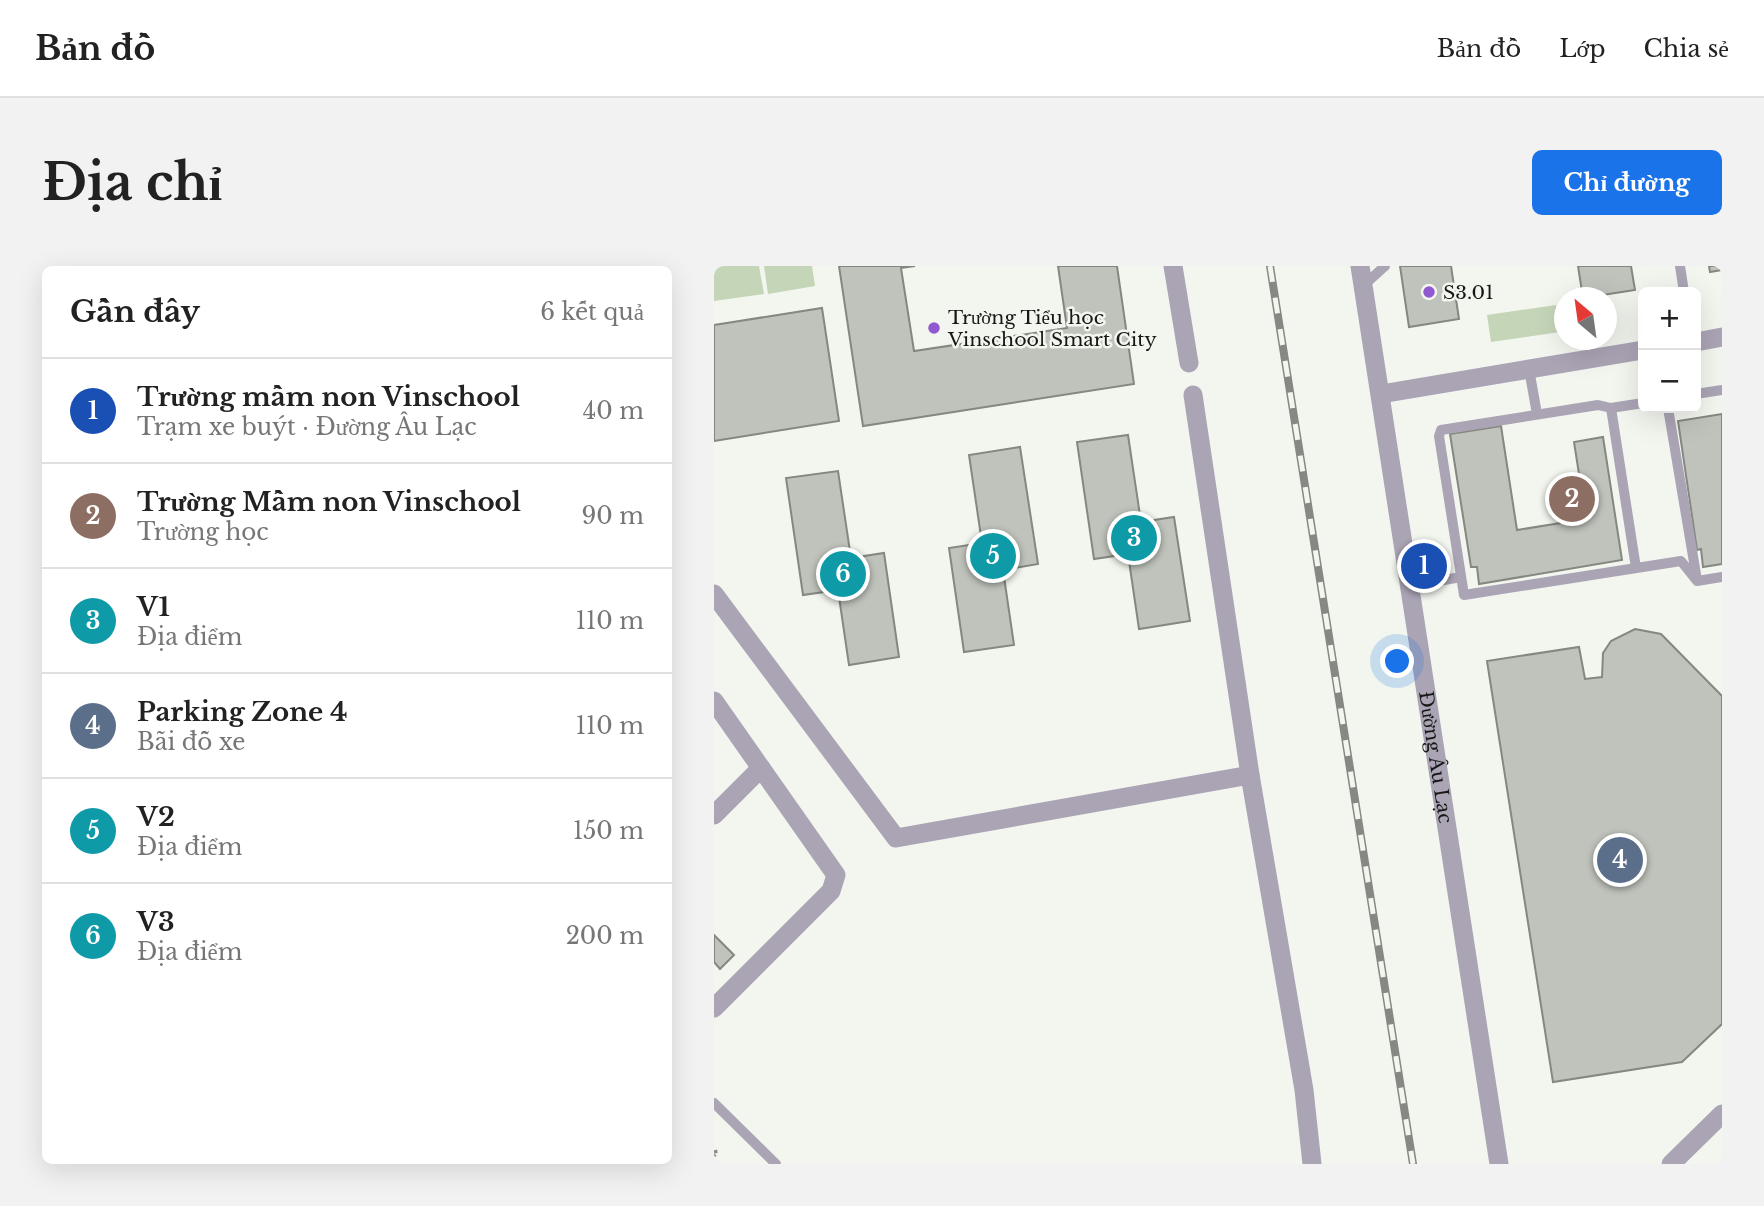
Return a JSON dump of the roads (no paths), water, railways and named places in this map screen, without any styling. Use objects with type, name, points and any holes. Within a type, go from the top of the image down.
[{"type":"street","points":[[1173,266],[1189,363]]},
{"type":"street","name":"Đường Âu Lạc","points":[[1362,276],[1499,1164]]},
{"type":"street","points":[[1701,341],[1722,337]]},
{"type":"street","points":[[1381,394],[1638,351]]},
{"type":"street","points":[[1193,395],[1250,775],[1304,1090],[1312,1164]]},
{"type":"street","points":[[714,594],[721,618],[896,838],[1250,775]]},
{"type":"street","points":[[714,701],[833,869],[835,882],[831,891],[714,1008]]},
{"type":"street","points":[[714,815],[761,768]]},
{"type":"street","points":[[1671,1164],[1722,1114]]},
{"type":"lane","points":[[1362,276],[1385,266]]},
{"type":"lane","points":[[1680,266],[1683,287]]},
{"type":"lane","points":[[1529,369],[1537,414]]},
{"type":"lane","points":[[1701,393],[1722,390]]},
{"type":"lane","points":[[1638,404],[1611,408],[1598,404],[1445,428],[1439,432],[1464,595],[1681,561],[1697,581]]},
{"type":"lane","points":[[1611,408],[1636,568]]},
{"type":"lane","points":[[1669,413],[1697,581]]},
{"type":"lane","points":[[1410,586],[1461,577]]},
{"type":"lane","points":[[1697,581],[1722,577]]},
{"type":"lane","points":[[714,1103],[776,1164]]},
{"type":"railway","points":[[1270,266],[1413,1164]]},
{"type":"place","name":"S3.01","points":[[1429,292]]},
{"type":"place","name":"Trường Tiểu học Vinschool Smart City","points":[[934,328]]},
{"type":"place","name":"Trường Mầm non Vinschool","points":[[1572,499]]},
{"type":"place","name":"V1","points":[[1134,538]]},
{"type":"place","name":"V2","points":[[993,556]]},
{"type":"place","name":"Trường mầm non Vinschool","points":[[1424,566]]},
{"type":"place","name":"V3","points":[[843,574]]},
{"type":"place","name":"Parking Zone 4","points":[[1620,860]]}]
